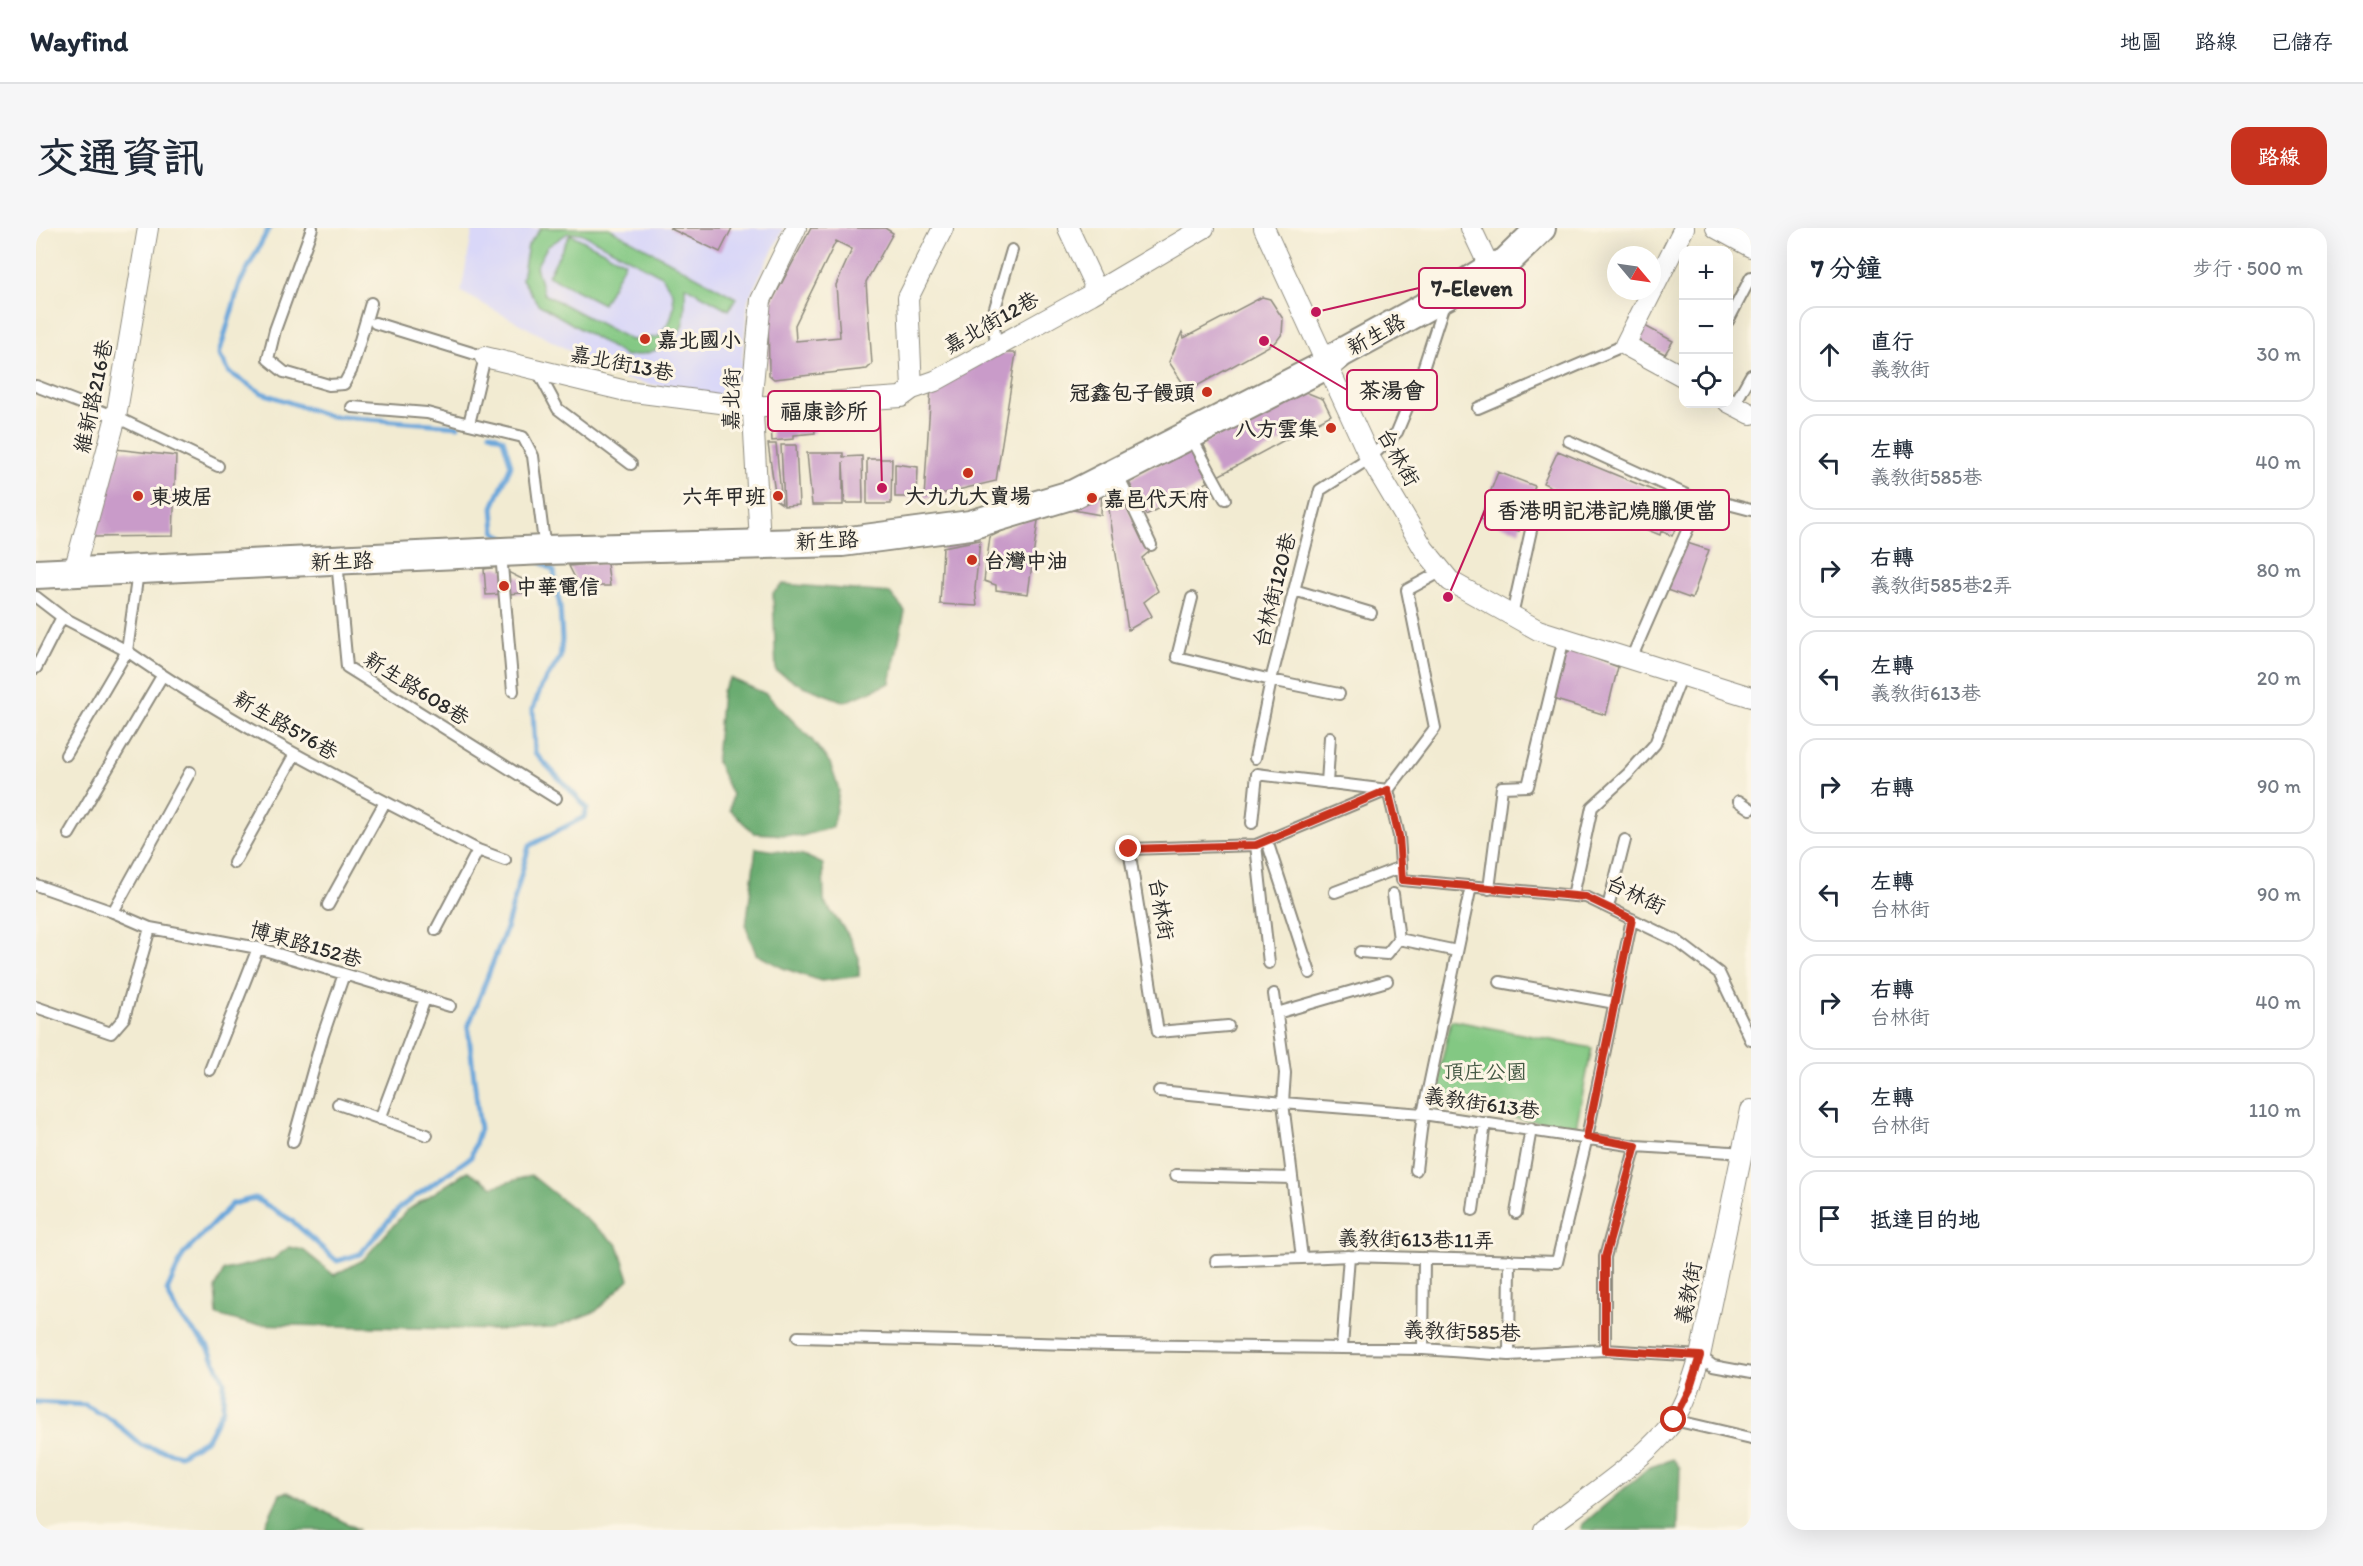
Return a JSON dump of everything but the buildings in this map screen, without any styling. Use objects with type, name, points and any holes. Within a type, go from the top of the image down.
[{"type":"street","name":"維新路216巷","points":[[74,571],[116,417],[148,228]]},
{"type":"street","name":"嘉北街","points":[[760,543],[752,407],[760,300],[796,228]]},
{"type":"street","name":"嘉北街12巷","points":[[912,389],[908,298],[943,228]]},
{"type":"street","points":[[1068,228],[1094,284],[1092,294]]},
{"type":"street","name":"嘉北街12巷","points":[[752,407],[901,398],[912,389],[935,381],[1092,294],[1203,228]]},
{"type":"street","name":"台林街","points":[[1264,228],[1370,458],[1424,549],[1450,581],[1538,630],[1751,697]]},
{"type":"street","points":[[1471,228],[1490,268]]},
{"type":"street","name":"新生路","points":[[36,574],[501,554],[544,550],[842,542],[970,525],[1074,494],[1326,365],[1341,353],[1447,295],[1490,268],[1505,263],[1541,228]]},
{"type":"street","points":[[1679,375],[1625,345],[1684,228]]},
{"type":"street","points":[[1716,228],[1751,247]]},
{"type":"street","name":"嘉北街13巷","points":[[486,357],[626,391],[752,407]]},
{"type":"street","name":"義教街","points":[[1544,1530],[1644,1452],[1674,1420],[1689,1391],[1700,1356],[1746,1153],[1751,1110]]},
{"type":"lane","points":[[312,228],[275,330],[268,359],[284,372],[329,385],[344,384],[351,370],[371,303]]},
{"type":"lane","points":[[996,346],[993,315],[1012,250]]},
{"type":"lane","points":[[1733,311],[1751,277]]},
{"type":"lane","name":"台林街120巷","points":[[1255,758],[1271,680],[1320,490],[1370,458],[1397,432],[1422,372],[1447,295]]},
{"type":"lane","points":[[375,322],[486,357],[469,424]]},
{"type":"lane","points":[[1478,408],[1625,345]]},
{"type":"lane","points":[[537,370],[558,409],[632,464]]},
{"type":"lane","points":[[1738,407],[1751,375]]},
{"type":"lane","points":[[36,386],[116,417],[218,466]]},
{"type":"lane","points":[[352,407],[426,413],[524,437],[533,456],[544,550]]},
{"type":"lane","points":[[1189,434],[1225,499]]},
{"type":"lane","points":[[1569,441],[1700,501],[1631,659]]},
{"type":"lane","points":[[1116,472],[1151,545]]},
{"type":"lane","points":[[1512,615],[1538,500]]},
{"type":"lane","points":[[1728,504],[1751,510]]},
{"type":"lane","points":[[501,554],[513,691]]},
{"type":"lane","name":"新生路608巷","points":[[337,561],[347,667],[556,798]]},
{"type":"lane","points":[[66,755],[127,651],[139,568]]},
{"type":"lane","points":[[1388,790],[1435,728],[1407,590],[1442,571]]},
{"type":"lane","points":[[1294,590],[1371,613]]},
{"type":"lane","name":"新生路576巷","points":[[36,597],[62,617],[127,651],[162,676],[295,754],[478,850],[505,860]]},
{"type":"lane","points":[[1192,598],[1177,657],[1339,694]]},
{"type":"lane","points":[[36,668],[62,617]]},
{"type":"lane","points":[[1489,889],[1502,787],[1528,786],[1564,638]]},
{"type":"lane","name":"台林街","points":[[1573,896],[1592,807],[1656,744],[1682,675]]},
{"type":"lane","points":[[69,834],[162,676]]},
{"type":"lane","points":[[1327,783],[1330,737]]},
{"type":"lane","points":[[234,863],[295,754]]},
{"type":"lane","points":[[113,912],[190,772]]},
{"type":"lane","points":[[1252,823],[1257,774],[1388,790]]},
{"type":"lane","points":[[1335,892],[1401,867],[1399,836],[1388,790]]},
{"type":"lane","name":"台林街","points":[[1228,1026],[1158,1032],[1129,849],[1261,843],[1388,790]]},
{"type":"lane","points":[[1739,801],[1751,809]]},
{"type":"lane","points":[[328,905],[385,802]]},
{"type":"lane","points":[[1608,907],[1625,840]]},
{"type":"lane","points":[[1261,843],[1269,963]]},
{"type":"lane","points":[[1261,843],[1310,973]]},
{"type":"lane","points":[[436,930],[478,850]]},
{"type":"lane","name":"台林街","points":[[1401,867],[1402,880],[1586,897],[1677,941],[1719,973],[1751,1040]]},
{"type":"lane","name":"博東路152巷","points":[[36,885],[113,912],[150,928],[258,948],[450,1006]]},
{"type":"lane","points":[[1416,1170],[1423,1114],[1471,886]]},
{"type":"lane","points":[[1360,952],[1387,954],[1399,939],[1393,894]]},
{"type":"lane","points":[[1587,1137],[1632,919]]},
{"type":"lane","points":[[36,1007],[111,1033],[124,1018],[150,928]]},
{"type":"lane","points":[[1399,939],[1457,951]]},
{"type":"lane","points":[[210,1071],[258,948]]},
{"type":"lane","points":[[293,1142],[323,1035],[344,974]]},
{"type":"lane","points":[[1277,1013],[1387,981]]},
{"type":"lane","points":[[1500,982],[1615,1003]]},
{"type":"lane","points":[[1274,994],[1285,1073],[1283,1103],[1302,1258]]},
{"type":"lane","points":[[380,1119],[425,999]]},
{"type":"lane","name":"義教街613巷","points":[[1159,1091],[1423,1114],[1636,1146],[1746,1153]]},
{"type":"lane","points":[[338,1104],[427,1135]]},
{"type":"lane","points":[[1473,1210],[1485,1123]]},
{"type":"lane","points":[[1516,1213],[1531,1129]]},
{"type":"lane","name":"義教街613巷11弄","points":[[1216,1261],[1349,1256],[1557,1262],[1587,1137]]},
{"type":"lane","points":[[1605,1350],[1605,1257],[1636,1146]]},
{"type":"lane","points":[[1176,1174],[1292,1178]]},
{"type":"lane","points":[[1342,1347],[1349,1256]]},
{"type":"lane","points":[[1422,1349],[1424,1258]]},
{"type":"lane","points":[[1509,1355],[1510,1260]]},
{"type":"lane","name":"義教街585巷","points":[[798,1337],[1422,1349],[1509,1355],[1605,1350],[1700,1356]]},
{"type":"lane","points":[[1700,1356],[1713,1366],[1751,1373]]},
{"type":"lane","points":[[1674,1420],[1751,1438]]},
{"type":"shaded area","name":"嘉北國小","points":[[473,228],[784,228],[748,299],[738,402],[620,378],[461,292]]},
{"type":"green space","points":[[541,228],[609,228],[736,298],[729,310],[685,286],[684,320],[677,336],[657,350],[626,356],[538,304],[522,279],[528,245]],"holes":[[[568,233],[581,233],[662,276],[673,293],[674,307],[670,321],[658,337],[631,340],[544,294],[536,267],[547,247]]]},
{"type":"green space","points":[[570,234],[625,262],[603,304],[548,276]]},
{"type":"green space","points":[[783,584],[890,593],[905,611],[890,683],[845,702],[803,686],[776,671],[773,593]]},
{"type":"green space","points":[[730,678],[766,694],[812,740],[830,763],[839,790],[833,827],[802,836],[754,833],[730,810],[732,795],[716,760],[722,691]]},
{"type":"green space","points":[[756,848],[803,855],[823,864],[824,902],[847,933],[859,958],[859,976],[821,981],[783,968],[756,954],[746,927]]},
{"type":"green space","name":"頂庄公園","points":[[1451,1020],[1592,1048],[1576,1127],[1432,1106]]},
{"type":"green space","points":[[468,1171],[493,1187],[531,1175],[618,1245],[629,1279],[596,1311],[553,1328],[496,1330],[249,1324],[217,1315],[215,1288],[224,1270],[273,1259],[289,1247],[303,1250],[334,1275],[363,1260],[406,1211]]},
{"type":"green space","points":[[1673,1459],[1680,1468],[1678,1530],[1581,1530],[1582,1525],[1648,1468]]},
{"type":"green space","points":[[288,1492],[359,1530],[263,1530],[280,1494]]},
{"type":"waterway","points":[[269,228],[240,283],[219,354],[230,373],[262,393],[329,416],[458,426]]},
{"type":"waterway","points":[[490,433],[503,439],[511,465],[493,507],[495,532],[509,541]]},
{"type":"waterway","points":[[36,1402],[85,1405],[111,1419],[141,1445],[180,1455],[207,1439],[223,1409],[224,1381],[208,1347],[177,1313],[167,1291],[183,1255],[232,1204],[255,1198],[291,1220],[337,1261],[360,1254],[400,1207],[471,1157],[480,1129],[468,1027],[506,929],[529,846],[584,817],[587,808],[535,753],[533,709],[541,687],[560,658],[562,640],[560,607],[554,571],[539,561]]},
{"type":"place","name":"7-Eleven","points":[[1316,312]]},
{"type":"place","name":"嘉北國小","points":[[645,339]]},
{"type":"place","name":"茶湯會","points":[[1264,341]]},
{"type":"place","name":"冠鑫包子饅頭","points":[[1207,392]]},
{"type":"place","name":"八方雲集","points":[[1331,428]]},
{"type":"place","name":"大九九大賣場","points":[[968,473]]},
{"type":"place","name":"福康診所","points":[[882,488]]},
{"type":"place","name":"東坡居","points":[[138,496]]},
{"type":"place","name":"六年甲班","points":[[778,496]]},
{"type":"place","name":"嘉邑代天府","points":[[1092,498]]},
{"type":"place","name":"台灣中油","points":[[972,560]]},
{"type":"place","name":"中華電信","points":[[504,586]]},
{"type":"place","name":"香港明記港記燒臘便當","points":[[1448,597]]},
{"type":"route","points":[[1129,849],[1256,845],[1388,790],[1399,836],[1402,880],[1586,897],[1632,919],[1587,1137],[1636,1146],[1605,1257],[1605,1350],[1700,1356],[1689,1391],[1674,1420]]}]
